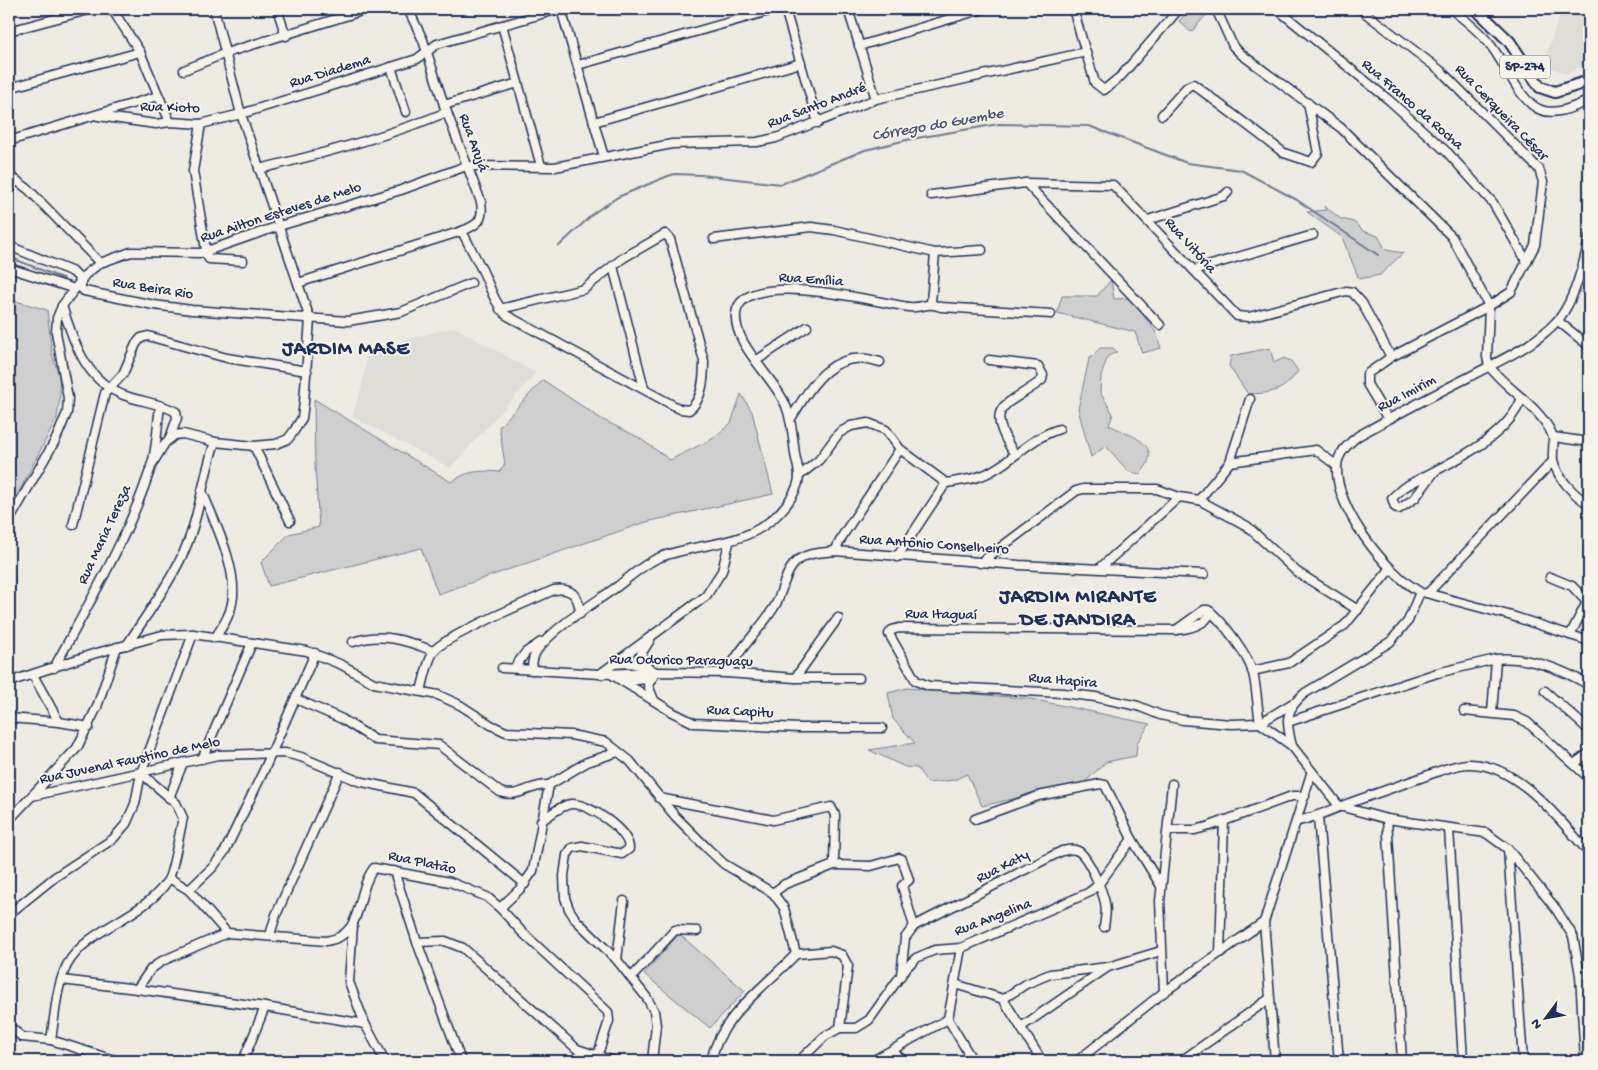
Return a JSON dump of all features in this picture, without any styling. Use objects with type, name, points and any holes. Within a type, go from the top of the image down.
[{"type":"main road","name":"SP-274","points":[[1476,9],[1509,42],[1540,87],[1555,92],[1589,81]]},
{"type":"street","points":[[9,31],[92,9]]},
{"type":"street","points":[[112,9],[140,52],[170,122]]},
{"type":"street","points":[[277,9],[286,36]]},
{"type":"street","points":[[184,70],[226,53],[286,36],[343,13],[368,9]]},
{"type":"street","name":"Rua Arujá","points":[[298,283],[462,231],[478,224],[483,212],[445,109],[427,52],[408,9]]},
{"type":"street","points":[[560,9],[604,157]]},
{"type":"street","name":"Rua Diadema","points":[[241,114],[417,59],[437,44],[560,9]]},
{"type":"street","points":[[578,65],[776,9]]},
{"type":"street","points":[[785,9],[818,123]]},
{"type":"street","points":[[848,9],[876,99]]},
{"type":"street","points":[[859,46],[983,9]]},
{"type":"street","points":[[1073,9],[1095,82],[1101,89],[1107,89],[1121,76],[1179,9]]},
{"type":"street","points":[[1216,9],[1233,46],[1241,54],[1342,128],[1443,227],[1462,255],[1489,306],[1487,357],[1489,366],[1537,411],[1553,437],[1554,461],[1571,490],[1589,504]]},
{"type":"street","name":"Rua Franco da Rocha","points":[[1277,9],[1390,100],[1448,153],[1492,203],[1527,262]]},
{"type":"street","name":"Rua Cerqueira César","points":[[1360,9],[1441,71],[1539,169],[1543,182],[1535,245],[1511,292],[1489,306],[1370,370],[1366,378],[1388,419]]},
{"type":"street","points":[[1450,9],[1487,40],[1522,93],[1534,107],[1550,112],[1559,112],[1589,101]]},
{"type":"street","points":[[170,438],[183,434],[215,442],[254,446],[276,444],[288,439],[302,418],[307,371],[310,319],[241,114],[215,12]]},
{"type":"street","points":[[502,24],[541,166]]},
{"type":"street","points":[[9,88],[140,52]]},
{"type":"street","name":"Rua Santo André","points":[[466,166],[555,167],[672,144],[757,142],[776,138],[818,123],[876,99],[1086,52]]},
{"type":"street","points":[[594,122],[801,63]]},
{"type":"street","points":[[391,67],[406,112]]},
{"type":"street","points":[[259,169],[340,150],[405,129],[445,109],[518,84]]},
{"type":"street","points":[[1162,116],[1187,87],[1197,85],[1284,153],[1311,162],[1318,153],[1308,103]]},
{"type":"street","points":[[9,141],[98,116],[158,96]]},
{"type":"street","name":"Rua Kioto","points":[[98,116],[156,124],[170,122],[201,124],[241,114]]},
{"type":"street","points":[[201,124],[193,171],[206,251],[209,259],[242,261]]},
{"type":"street","name":"Rua Ailton Esteves de Melo","points":[[100,263],[131,252],[194,255],[278,226],[401,190],[466,166]]},
{"type":"street","points":[[9,175],[28,189],[100,263],[81,280],[62,306],[57,318],[56,332],[68,398],[67,413],[56,439],[9,521]]},
{"type":"street","points":[[1026,183],[1160,325]]},
{"type":"street","name":"Rua Vitória","points":[[931,195],[1026,183],[1113,185],[1148,220],[1228,309],[1237,316],[1243,317],[1346,291],[1352,292],[1362,303],[1392,357]]},
{"type":"street","points":[[1148,220],[1224,196],[1228,192]]},
{"type":"street","points":[[714,239],[811,227],[850,233],[891,245],[935,253],[982,250]]},
{"type":"street","points":[[462,231],[500,309],[517,321],[680,409],[687,411],[692,409],[703,381],[704,361],[670,239],[665,234],[657,237],[613,266],[584,289],[500,309]]},
{"type":"street","points":[[1194,270],[1313,235]]},
{"type":"street","name":"Rua Imirim","points":[[1337,466],[1347,444],[1388,419],[1537,339],[1558,321],[1582,267],[1589,238]]},
{"type":"street","name":"Rua Beira Rio","points":[[9,246],[72,272],[81,280],[84,291],[154,305],[310,319]]},
{"type":"street","points":[[931,303],[935,253]]},
{"type":"street","points":[[613,266],[644,388]]},
{"type":"street","points":[[9,268],[75,289]]},
{"type":"street","points":[[310,319],[348,321],[384,316],[433,300],[471,283]]},
{"type":"street","name":"Rua Emília","points":[[799,476],[790,420],[779,392],[740,333],[736,314],[742,301],[766,290],[793,290],[828,292],[911,308],[931,303],[941,306],[1051,314]]},
{"type":"street","points":[[62,306],[85,365],[108,389],[174,411],[177,414],[170,438],[151,466]]},
{"type":"street","points":[[1558,321],[1589,346]]},
{"type":"street","points":[[757,360],[806,327]]},
{"type":"street","points":[[73,525],[103,399],[108,389],[123,374],[136,344],[141,338],[148,336],[226,358],[307,371]]},
{"type":"street","points":[[790,420],[814,381],[830,368],[856,358],[868,357],[880,362]]},
{"type":"street","points":[[989,360],[1038,366],[1044,375],[1042,380],[1004,404],[1001,411],[1003,432],[1015,455]]},
{"type":"street","points":[[1435,471],[1409,504],[1399,509],[1395,507],[1391,501],[1396,494],[1501,430],[1518,408],[1522,398]]},
{"type":"street","points":[[1199,500],[1230,462],[1250,399]]},
{"type":"street","name":"Rua Maria Tereza","points":[[54,668],[116,554],[151,466],[160,406]]},
{"type":"street","points":[[514,668],[526,652],[658,558],[729,543],[756,530],[780,513],[788,502],[799,476],[819,460],[839,433],[851,426],[868,423],[886,430],[900,449],[946,483]]},
{"type":"street","points":[[897,557],[946,483],[982,476],[1044,434],[1059,430]]},
{"type":"street","points":[[1553,437],[1589,442]]},
{"type":"street","points":[[127,645],[181,559],[215,442]]},
{"type":"street","points":[[254,446],[290,521]]},
{"type":"street","points":[[835,551],[843,535],[900,449]]},
{"type":"street","points":[[1230,462],[1316,450],[1337,466],[1341,492],[1365,538],[1390,569],[1424,593],[1589,641]]},
{"type":"street","points":[[1554,461],[1424,593],[1408,622],[1390,642],[1305,693],[1260,723],[1292,746],[1311,774],[1340,806],[1386,819],[1486,833],[1508,849],[1556,909],[1573,936],[1580,975],[1585,1061]]},
{"type":"street","points":[[980,562],[1076,491],[1083,489],[1157,489],[1179,497],[1199,500],[1247,526],[1297,572],[1358,610]]},
{"type":"street","points":[[202,491],[232,573],[231,608],[215,638]]},
{"type":"street","points":[[1100,568],[1179,497]]},
{"type":"street","points":[[600,674],[706,596],[713,588],[722,571],[729,543]]},
{"type":"street","name":"Rua Antônio Conselheiro","points":[[727,673],[733,659],[765,621],[776,603],[792,566],[812,554],[835,551],[897,557],[1204,574]]},
{"type":"street","points":[[1252,671],[1289,663],[1345,625],[1390,569]]},
{"type":"street","points":[[1550,577],[1572,586],[1587,602],[1570,635]]},
{"type":"street","points":[[421,691],[434,651],[440,644],[477,626],[554,590],[571,590],[577,600],[580,614]]},
{"type":"street","name":"Rua Itaguaí","points":[[889,634],[892,630],[899,628],[1176,630],[1197,625],[1209,617],[1211,612],[1242,651],[1252,671],[1260,723]]},
{"type":"street","points":[[795,678],[838,618]]},
{"type":"street","points":[[647,667],[642,659],[643,649],[664,626]]},
{"type":"street","points":[[9,914],[55,877],[113,839],[126,824],[135,804],[141,773],[193,634]]},
{"type":"street","points":[[9,682],[162,635],[193,634],[315,654],[374,683],[421,691],[460,705],[491,725],[506,732],[589,737],[606,742],[630,761],[689,832],[724,864],[773,893],[784,908],[796,954]]},
{"type":"street","name":"Rua Itapira","points":[[889,634],[916,681],[929,686],[1063,693],[1119,701],[1160,715],[1183,720],[1231,724],[1260,723]]},
{"type":"street","points":[[353,642],[369,636],[380,636],[396,638],[434,651]]},
{"type":"street","points":[[532,670],[533,656],[551,636]]},
{"type":"street","points":[[202,759],[252,643]]},
{"type":"street","points":[[9,820],[77,748],[89,727],[117,648]]},
{"type":"street","points":[[189,890],[213,867],[225,851],[272,753],[315,654]]},
{"type":"street","points":[[1288,722],[1437,673],[1511,657],[1556,668],[1589,685]]},
{"type":"street","points":[[1492,713],[1496,659]]},
{"type":"street","points":[[613,664],[630,663],[647,667],[656,672],[650,680],[648,688],[654,700]]},
{"type":"street","name":"Rua Odorico Paraguaçu","points":[[502,668],[600,674],[656,672],[727,673],[795,678],[859,678]]},
{"type":"street","name":"Rua Capitu","points":[[611,674],[683,718],[706,725],[882,728]]},
{"type":"street","points":[[34,675],[59,722]]},
{"type":"street","points":[[623,680],[650,680]]},
{"type":"street","points":[[1545,691],[1589,730]]},
{"type":"street","points":[[296,699],[342,719],[375,740],[439,745],[495,788],[508,795],[520,794],[541,785],[548,785],[583,764],[618,752]]},
{"type":"street","points":[[1292,703],[1288,722],[1292,746]]},
{"type":"street","points":[[1464,711],[1514,716],[1528,722],[1589,778]]},
{"type":"street","points":[[9,718],[59,722],[89,727]]},
{"type":"street","name":"Rua Juvenal Faustino de Melo","points":[[32,796],[232,754],[272,753],[301,756],[364,782],[414,793],[525,884]]},
{"type":"street","points":[[1574,764],[1589,753]]},
{"type":"street","points":[[169,798],[183,763]]},
{"type":"street","points":[[1298,821],[1318,817],[1340,806],[1456,766],[1479,765],[1497,770],[1522,784],[1555,815],[1589,853]]},
{"type":"street","points":[[270,935],[276,915],[340,772]]},
{"type":"street","points":[[51,1040],[62,980],[72,957],[94,938],[147,903],[169,878],[184,818],[182,810],[141,773]]},
{"type":"street","points":[[1275,1061],[1264,922],[1298,821],[1311,774]]},
{"type":"street","points":[[975,819],[1038,796],[1100,784],[1109,789],[1132,839],[1161,886]]},
{"type":"street","points":[[1164,992],[1161,951],[1161,886],[1172,784]]},
{"type":"street","points":[[500,908],[525,884],[533,871],[548,785]]},
{"type":"street","points":[[1168,830],[1194,830],[1292,796],[1305,796]]},
{"type":"street","points":[[659,798],[773,820],[831,807],[835,815],[834,865]]},
{"type":"street","points":[[541,821],[569,804],[578,804],[593,810],[606,819],[623,833],[629,841],[629,849],[622,854],[582,846],[572,848],[567,855],[564,876],[565,898],[576,920],[617,960],[648,998],[654,1011],[656,1036],[652,1061]]},
{"type":"street","points":[[1318,817],[1339,1061]]},
{"type":"street","points":[[1386,819],[1402,1061]]},
{"type":"street","points":[[1220,953],[1224,820]]},
{"type":"street","points":[[1449,828],[1463,1061]]},
{"type":"street","name":"Rua Angelina","points":[[840,1028],[852,1029],[862,1025],[912,963],[926,954],[961,948],[1064,905],[1098,886],[1132,839]]},
{"type":"street","name":"Rua Katy","points":[[914,926],[1062,851],[1071,849],[1078,851],[1086,858],[1098,886],[1105,903],[1104,927]]},
{"type":"street","points":[[1508,849],[1524,1061]]},
{"type":"street","points":[[773,893],[785,884],[834,865],[871,866],[899,858],[904,863],[909,880],[902,886],[914,926],[905,938],[901,977]]},
{"type":"street","name":"Rua Platão","points":[[354,925],[371,872],[378,868],[469,888],[487,897],[608,1012],[609,1020],[597,1057]]},
{"type":"street","points":[[394,871],[417,942],[461,1061]]},
{"type":"street","points":[[169,878],[189,890],[227,933]]},
{"type":"street","points":[[617,960],[624,901]]},
{"type":"street","points":[[1077,1061],[1164,992],[1264,922]]},
{"type":"street","points":[[137,989],[152,969],[162,961],[227,933],[326,941],[340,938],[354,925]]},
{"type":"street","points":[[354,925],[349,982],[365,1024],[385,1061]]},
{"type":"street","points":[[631,978],[669,934],[681,929],[697,931]]},
{"type":"street","points":[[417,942],[445,941],[463,948],[577,1049],[614,1061]]},
{"type":"street","points":[[961,948],[948,1019],[973,1061]]},
{"type":"street","points":[[1003,999],[1026,984],[1050,974],[1108,967],[1161,951]]},
{"type":"street","points":[[711,1061],[715,1044],[730,1022],[796,954],[834,952],[845,960],[848,966],[840,1028],[824,1036],[799,1061]]},
{"type":"street","points":[[1021,1027],[1108,967]]},
{"type":"street","points":[[62,980],[265,1006],[365,1024]]},
{"type":"street","points":[[955,984],[1003,999],[1042,1061]]},
{"type":"street","points":[[1181,1061],[1269,999]]},
{"type":"street","points":[[243,1061],[265,1006]]},
{"type":"street","points":[[872,1061],[948,1019]]},
{"type":"street","points":[[9,1026],[22,1037],[51,1040],[117,1061]]},
{"type":"street","points":[[893,1051],[903,1061]]},
{"type":"shaded area","points":[[1190,9],[1201,9],[1207,14],[1191,32],[1179,21]]},
{"type":"shaded area","points":[[1562,9],[1589,19],[1589,62],[1566,74],[1543,64]]},
{"type":"shaded area","points":[[1324,206],[1341,219],[1354,222],[1363,231],[1378,236],[1386,250],[1403,253],[1380,275],[1359,279],[1342,237],[1307,212],[1326,210]]},
{"type":"shaded area","points":[[1111,280],[1114,299],[1130,298],[1155,331],[1161,348],[1142,353],[1135,332],[1057,313],[1062,296],[1097,296]]},
{"type":"shaded area","points":[[9,299],[47,310],[52,354],[59,376],[60,397],[57,418],[9,511]]},
{"type":"shaded area","points":[[454,327],[536,373],[450,468],[352,416],[362,386],[368,350]]},
{"type":"shaded area","points":[[1100,348],[1113,348],[1117,352],[1108,356],[1101,376],[1100,392],[1113,414],[1109,425],[1136,438],[1148,449],[1147,464],[1140,474],[1129,472],[1106,446],[1091,457],[1078,409],[1089,359]]},
{"type":"shaded area","points":[[1270,348],[1274,363],[1284,358],[1291,361],[1298,371],[1293,378],[1277,390],[1248,394],[1229,366],[1231,356]]},
{"type":"shaded area","points":[[543,380],[603,420],[638,437],[670,460],[712,439],[731,423],[741,394],[752,412],[773,494],[646,522],[438,594],[421,548],[269,586],[261,562],[289,534],[319,527],[315,468],[314,399],[451,482],[474,472],[499,472],[505,464],[499,427]]},
{"type":"shaded area","points":[[907,688],[1031,699],[1150,724],[1137,743],[1136,756],[1106,762],[1085,782],[982,806],[967,774],[954,780],[928,783],[917,768],[905,767],[869,750],[915,743],[893,719],[888,693]]},
{"type":"shaded area","points":[[679,934],[745,991],[710,1028],[644,974]]},
{"type":"waterway","name":"Córrego do Guembe","points":[[559,246],[595,212],[618,197],[675,174],[781,184],[865,150],[911,139],[999,124],[1089,126],[1187,163],[1241,170],[1297,200],[1378,255]]},
{"type":"waterway","points":[[9,257],[64,279]]},
{"type":"district","name":"JARDIM MASE","points":[[346,350]]},
{"type":"district","name":"JARDIM MIRANTE DE JANDIRA","points":[[1078,610]]}]
